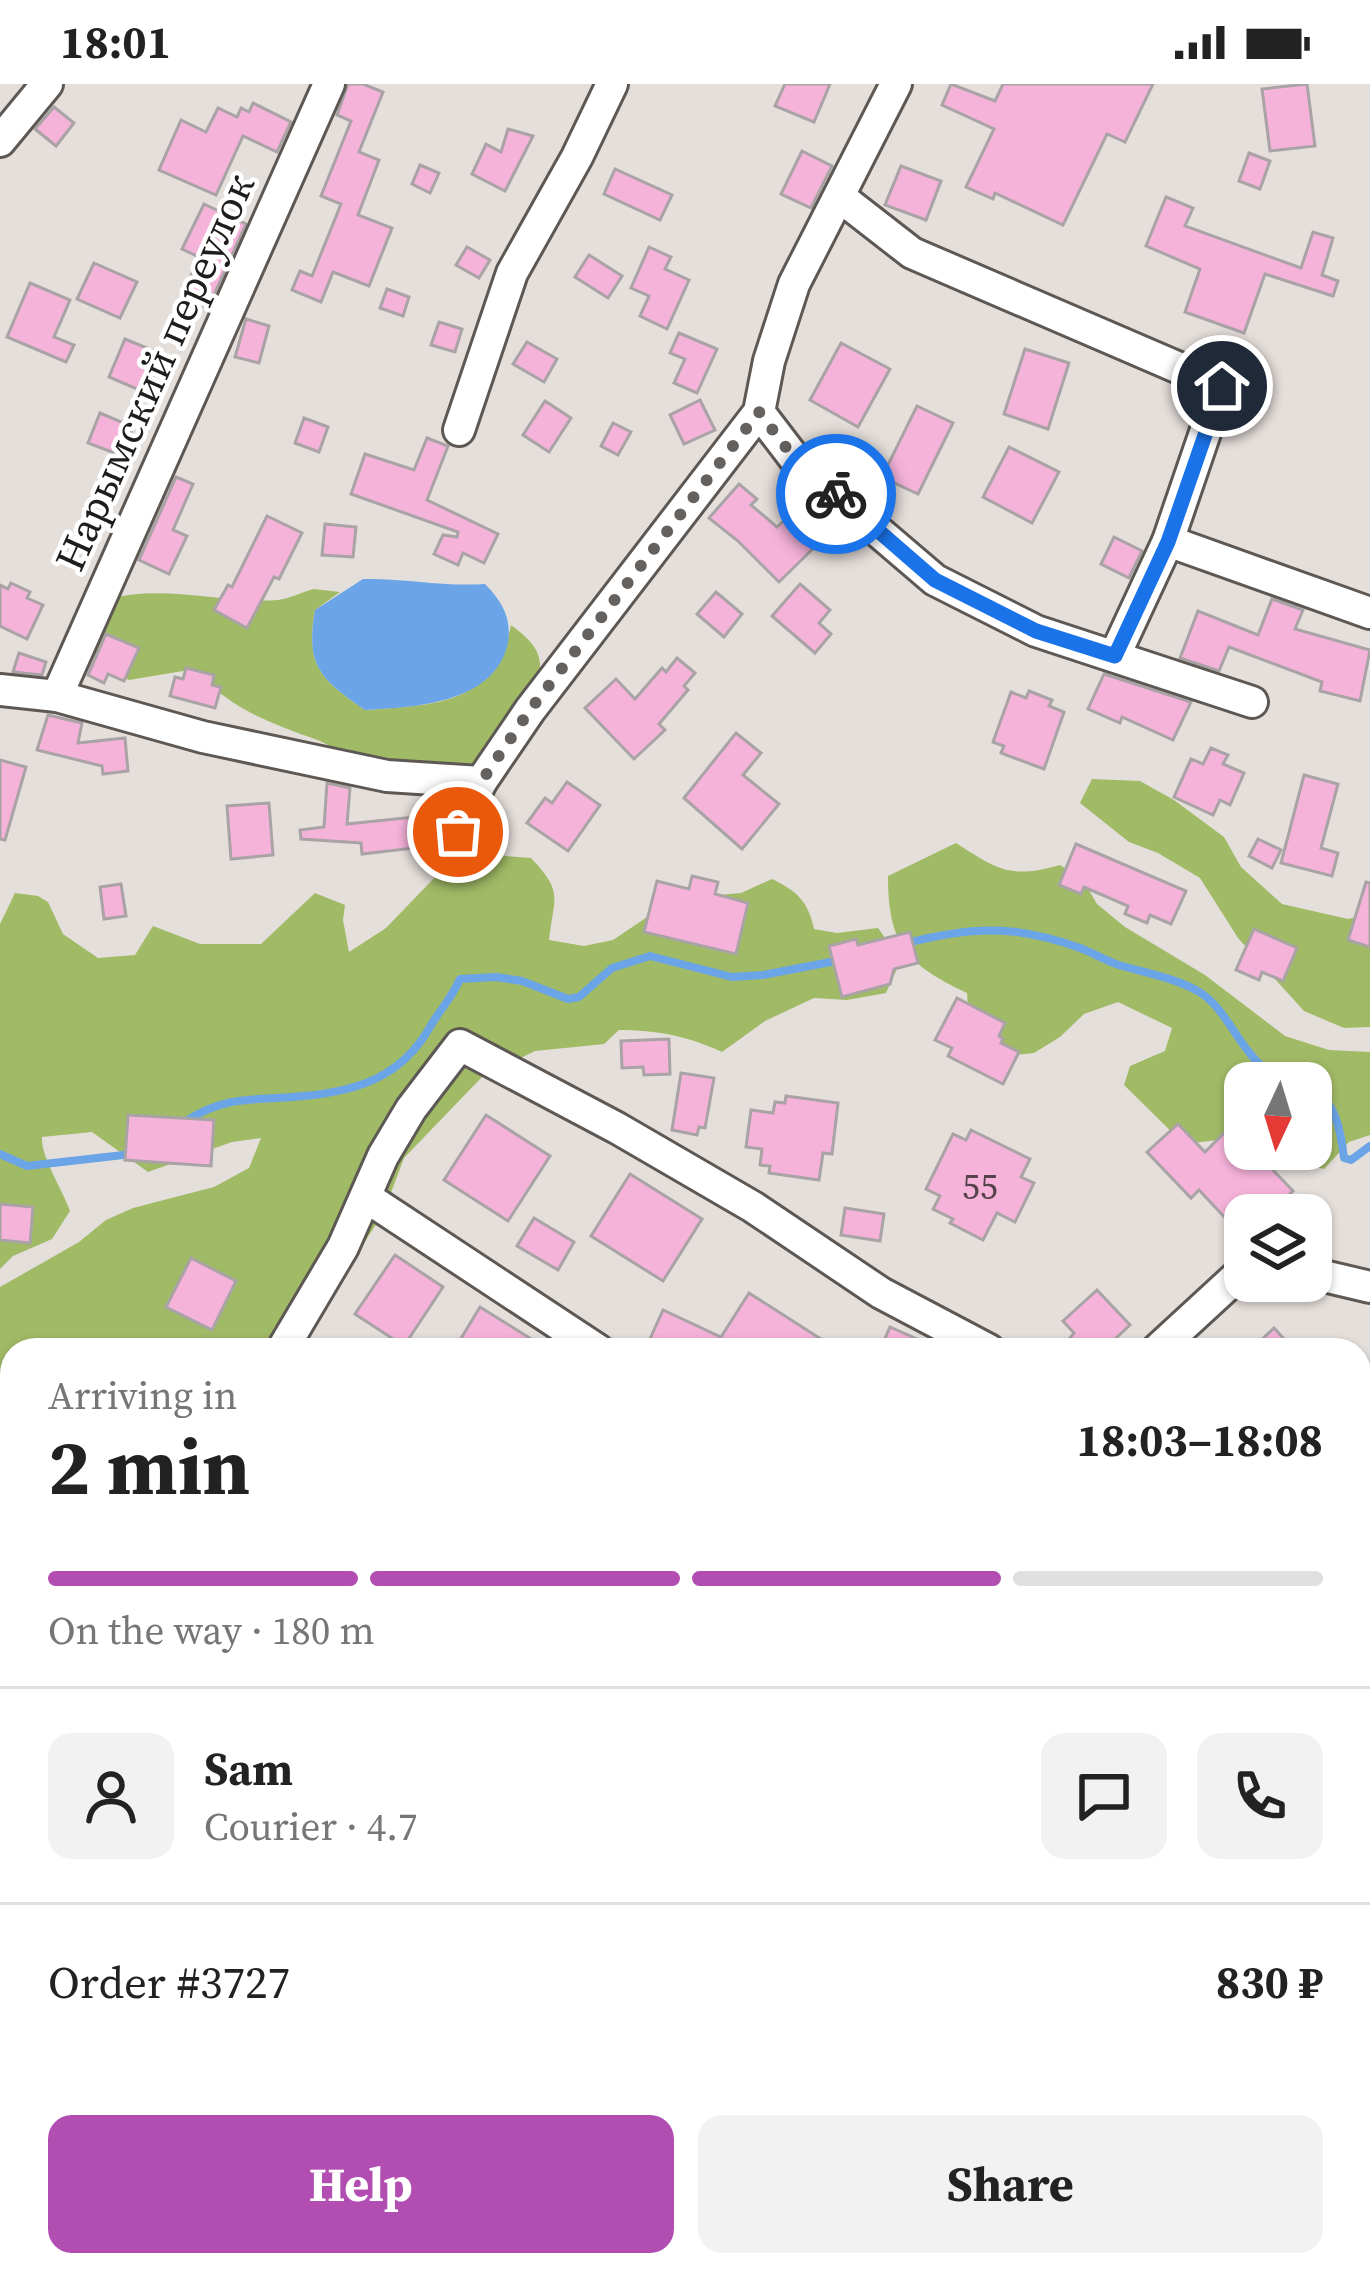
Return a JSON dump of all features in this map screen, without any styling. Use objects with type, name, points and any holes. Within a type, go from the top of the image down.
[{"type":"street","points":[[0,142],[47,84]]},
{"type":"street","name":"Нарымский переулок","points":[[57,696],[329,84]]},
{"type":"street","points":[[459,430],[512,273],[578,158],[612,84]]},
{"type":"street","points":[[458,832],[481,782],[530,710],[759,412],[794,284],[896,84]]},
{"type":"street","points":[[840,197],[911,254],[1222,386],[1168,542],[1115,656]]},
{"type":"street","points":[[759,412],[798,463],[935,580],[1036,631],[1252,702]]},
{"type":"street","points":[[1168,542],[1370,613]]},
{"type":"street","points":[[0,690],[57,696],[203,736],[387,776],[481,782]]},
{"type":"street","points":[[289,1338],[343,1247],[383,1156],[411,1108],[460,1045],[637,1139],[753,1207],[881,1293],[966,1338]]},
{"type":"street","points":[[367,1197],[580,1338]]},
{"type":"street","points":[[1332,1278],[1370,1287]]},
{"type":"street","points":[[1170,1338],[1224,1288]]},
{"type":"green space","points":[[314,589],[340,592],[315,610],[315,659],[327,680],[365,710],[458,696],[491,671],[511,625],[526,637],[539,658],[538,674],[527,700],[487,761],[417,768],[348,756],[250,712],[221,694],[195,669],[129,680],[97,665],[87,632],[108,599],[151,593],[278,600]]},
{"type":"green space","points":[[1092,779],[1140,781],[1174,800],[1224,837],[1241,867],[1282,904],[1348,919],[1370,914],[1370,1027],[1344,1028],[1304,1011],[1238,938],[1200,878],[1129,842],[1080,803]]},
{"type":"green space","points":[[956,843],[1005,869],[1029,871],[1060,865],[1083,880],[1097,904],[1125,927],[1205,975],[1285,1036],[1329,1050],[1370,1052],[1370,1135],[1349,1142],[1332,1160],[1332,1062],[1224,1062],[1224,1139],[1184,1144],[1124,1085],[1130,1066],[1165,1051],[1172,1028],[1118,1002],[1084,1014],[1034,1053],[1000,1057],[970,1038],[967,993],[929,972],[905,949],[892,919],[888,876]]},
{"type":"green space","points":[[494,855],[531,858],[553,888],[549,940],[584,946],[613,940],[674,899],[741,893],[772,879],[800,898],[814,929],[837,933],[878,928],[901,960],[886,993],[847,1000],[814,998],[765,1021],[722,1052],[672,1035],[619,1030],[604,1044],[535,1051],[482,1077],[404,1158],[383,1214],[287,1338],[0,1338],[0,1287],[79,1242],[106,1220],[214,1187],[249,1168],[261,1138],[232,1142],[148,1172],[92,1132],[42,1137],[48,1164],[70,1211],[52,1239],[13,1256],[0,1269],[0,924],[15,893],[48,902],[63,934],[98,958],[135,955],[153,926],[200,944],[261,944],[315,893],[345,905],[349,952],[386,928],[439,873]]},
{"type":"water","points":[[363,579],[485,584],[507,618],[508,642],[500,663],[470,690],[450,698],[365,710],[327,680],[312,645],[315,610]]},
{"type":"building","points":[[348,84],[383,92],[359,152],[379,160],[358,215],[392,228],[369,286],[333,272],[321,302],[292,290],[300,271],[312,276],[341,204],[321,196],[351,121],[337,115]]},
{"type":"building","points":[[785,84],[830,84],[814,122],[775,106]]},
{"type":"building","points":[[951,84],[995,101],[1003,84],[1153,84],[1125,142],[1107,134],[1063,225],[995,193],[993,199],[966,187],[994,129],[942,105]]},
{"type":"building","points":[[1307,84],[1315,146],[1270,151],[1262,89]]},
{"type":"building","points":[[253,103],[291,122],[277,152],[243,136],[216,195],[159,170],[181,120],[206,132],[218,108],[237,117],[241,108],[249,112]]},
{"type":"building","points":[[54,107],[74,123],[56,146],[35,129]]},
{"type":"building","points":[[508,129],[533,136],[505,191],[472,174],[486,144],[501,152]]},
{"type":"building","points":[[802,151],[832,166],[811,208],[781,194]]},
{"type":"building","points":[[1249,153],[1270,161],[1260,189],[1239,181]]},
{"type":"building","points":[[420,165],[439,173],[430,193],[412,184]]},
{"type":"building","points":[[901,166],[941,181],[926,220],[885,205]]},
{"type":"building","points":[[615,169],[672,195],[660,220],[604,194]]},
{"type":"building","points":[[1166,197],[1193,208],[1185,226],[1301,268],[1313,232],[1333,238],[1322,275],[1338,281],[1333,296],[1265,274],[1244,333],[1185,312],[1200,269],[1146,246]]},
{"type":"building","points":[[204,204],[246,224],[208,308],[182,297],[199,257],[182,249]]},
{"type":"building","points":[[467,247],[490,260],[479,278],[456,265]]},
{"type":"building","points":[[649,247],[671,257],[665,269],[689,280],[667,329],[640,316],[649,296],[631,288]]},
{"type":"building","points":[[589,255],[622,276],[608,298],[575,277]]},
{"type":"building","points":[[94,263],[137,282],[120,318],[77,299]]},
{"type":"building","points":[[30,283],[70,300],[54,337],[74,345],[66,362],[7,337]]},
{"type":"building","points":[[387,289],[409,297],[403,316],[380,308]]},
{"type":"building","points":[[246,319],[269,326],[259,363],[235,357]]},
{"type":"building","points":[[439,322],[462,329],[455,352],[431,345]]},
{"type":"building","points":[[679,333],[717,349],[697,393],[674,383],[685,359],[670,353]]},
{"type":"building","points":[[125,339],[159,353],[155,361],[161,364],[144,392],[109,377]]},
{"type":"building","points":[[527,342],[557,359],[544,382],[513,364]]},
{"type":"building","points":[[841,343],[890,369],[858,427],[810,400]]},
{"type":"building","points":[[1025,349],[1069,363],[1048,429],[1004,414]]},
{"type":"building","points":[[700,400],[715,430],[684,444],[670,415]]},
{"type":"building","points":[[545,401],[571,418],[549,452],[523,435]]},
{"type":"building","points":[[917,406],[953,423],[918,494],[882,477]]},
{"type":"building","points":[[100,413],[133,427],[122,456],[88,443]]},
{"type":"building","points":[[304,418],[328,427],[319,452],[295,443]]},
{"type":"building","points":[[613,423],[631,432],[618,455],[601,446]]},
{"type":"building","points":[[427,438],[448,446],[427,500],[498,534],[484,563],[463,553],[458,565],[434,554],[443,535],[457,537],[458,532],[351,494],[365,454],[414,470]]},
{"type":"building","points":[[1009,447],[1059,472],[1032,523],[983,497]]},
{"type":"building","points":[[176,477],[193,484],[173,530],[187,536],[169,574],[139,560]]},
{"type":"building","points":[[739,484],[757,499],[751,505],[777,527],[790,515],[803,529],[817,515],[832,530],[779,582],[709,518]]},
{"type":"building","points":[[267,516],[302,533],[247,628],[214,610],[228,585],[232,587]]},
{"type":"building","points":[[325,524],[356,527],[353,557],[322,555]]},
{"type":"building","points":[[1114,537],[1142,551],[1129,578],[1101,564]]},
{"type":"building","points":[[11,583],[43,605],[27,639],[0,626],[0,585],[8,589]]},
{"type":"building","points":[[800,584],[830,610],[819,623],[831,634],[815,653],[772,616]]},
{"type":"building","points":[[716,592],[742,614],[724,637],[697,614]]},
{"type":"building","points":[[1272,599],[1303,610],[1295,629],[1370,650],[1360,701],[1320,691],[1322,682],[1229,647],[1219,671],[1180,658],[1198,611],[1258,635]]},
{"type":"building","points":[[106,634],[139,648],[124,681],[108,674],[104,683],[88,675]]},
{"type":"building","points":[[19,653],[46,662],[42,675],[13,672]]},
{"type":"building","points":[[677,658],[695,673],[684,686],[688,690],[659,724],[665,730],[634,759],[585,708],[616,679],[635,699]]},
{"type":"building","points":[[186,668],[214,675],[212,685],[221,687],[215,708],[170,696],[175,677],[183,679]]},
{"type":"building","points":[[1104,674],[1191,702],[1173,740],[1122,717],[1120,723],[1088,709]]},
{"type":"building","points":[[1029,691],[1052,700],[1049,706],[1064,712],[1044,769],[1001,753],[1004,746],[993,742],[1011,692],[1026,698]]},
{"type":"building","points":[[48,715],[82,723],[78,743],[125,738],[128,771],[103,774],[102,766],[37,750]]},
{"type":"building","points":[[736,733],[761,753],[743,775],[779,804],[742,849],[684,798]]},
{"type":"building","points":[[1211,748],[1228,755],[1223,764],[1244,773],[1230,805],[1220,800],[1213,815],[1174,797],[1191,759],[1203,764]]},
{"type":"building","points":[[0,760],[26,767],[5,840],[0,839]]},
{"type":"building","points":[[1304,775],[1338,784],[1321,848],[1338,853],[1332,876],[1281,863]]},
{"type":"building","points":[[567,782],[600,805],[568,851],[527,823],[545,798],[552,803]]},
{"type":"building","points":[[327,783],[350,788],[347,824],[415,817],[416,810],[444,811],[439,835],[415,834],[414,848],[362,854],[361,843],[301,839],[300,830],[324,827]]},
{"type":"building","points":[[269,803],[273,855],[231,859],[227,806]]},
{"type":"building","points":[[1258,839],[1281,850],[1272,868],[1249,856]]},
{"type":"building","points":[[1076,844],[1186,891],[1171,924],[1150,915],[1147,923],[1125,914],[1128,906],[1084,887],[1081,894],[1059,885]]},
{"type":"building","points":[[692,876],[718,882],[715,894],[748,903],[736,954],[644,932],[657,881],[689,889]]},
{"type":"building","points":[[1366,882],[1370,883],[1370,947],[1348,940]]},
{"type":"building","points":[[121,884],[126,916],[104,919],[100,887]]},
{"type":"building","points":[[1254,929],[1297,948],[1283,981],[1262,972],[1259,980],[1236,970]]},
{"type":"building","points":[[910,932],[918,963],[894,969],[890,984],[842,997],[829,946],[856,939],[858,945]]},
{"type":"building","points":[[957,998],[1005,1023],[1001,1043],[1019,1052],[1003,1084],[948,1056],[952,1048],[935,1040]]},
{"type":"building","points":[[669,1039],[670,1074],[644,1075],[643,1067],[622,1068],[621,1041]]},
{"type":"building","points":[[681,1073],[714,1078],[705,1128],[699,1127],[697,1135],[672,1130]]},
{"type":"building","points":[[786,1096],[838,1103],[832,1154],[823,1153],[819,1180],[769,1173],[770,1166],[760,1165],[762,1149],[746,1147],[751,1110],[773,1113],[775,1102],[785,1103]]},
{"type":"building","points":[[128,1115],[214,1120],[211,1166],[125,1160]]},
{"type":"building","points":[[486,1115],[550,1156],[508,1221],[444,1180]]},
{"type":"building","points":[[1178,1124],[1205,1152],[1224,1133],[1224,1170],[1273,1170],[1293,1191],[1224,1194],[1224,1217],[1199,1190],[1191,1198],[1147,1152]]},
{"type":"building","points":[[971,1130],[1030,1159],[1021,1177],[1034,1183],[1015,1222],[997,1213],[983,1240],[933,1209],[940,1196],[926,1189],[953,1134],[966,1140]]},
{"type":"building","points":[[630,1174],[702,1219],[663,1281],[591,1236]]},
{"type":"building","points":[[0,1204],[33,1207],[30,1243],[0,1240]]},
{"type":"building","points":[[845,1208],[884,1214],[880,1241],[841,1235]]},
{"type":"building","points":[[534,1218],[574,1242],[558,1270],[517,1246]]},
{"type":"building","points":[[395,1255],[443,1287],[409,1338],[392,1338],[355,1314]]},
{"type":"building","points":[[191,1258],[236,1281],[212,1330],[166,1307]]},
{"type":"building","points":[[1097,1290],[1130,1325],[1116,1338],[1070,1338],[1074,1333],[1063,1321]]},
{"type":"building","points":[[749,1293],[819,1338],[650,1338],[663,1310],[721,1337]]},
{"type":"building","points":[[480,1307],[530,1338],[461,1338]]},
{"type":"building","points":[[890,1327],[915,1338],[885,1338]]},
{"type":"building","points":[[1274,1328],[1283,1338],[1264,1338]]},
{"type":"waterway","points":[[907,943],[994,930],[1057,940],[1201,993],[1258,1062]]},
{"type":"waterway","points":[[186,1121],[215,1106],[324,1094],[377,1078],[419,1044],[460,979],[522,981],[568,999],[579,997],[612,968],[650,956],[732,977],[841,960]]},
{"type":"waterway","points":[[1332,1109],[1344,1158],[1351,1160],[1370,1146]]},
{"type":"waterway","points":[[0,1154],[27,1166],[132,1154]]},
{"type":"way so far","points":[[458,832],[481,782],[530,710],[759,412],[798,463],[836,494]]},
{"type":"route","points":[[836,494],[935,580],[1036,631],[1115,656],[1168,542],[1222,386]]}]
